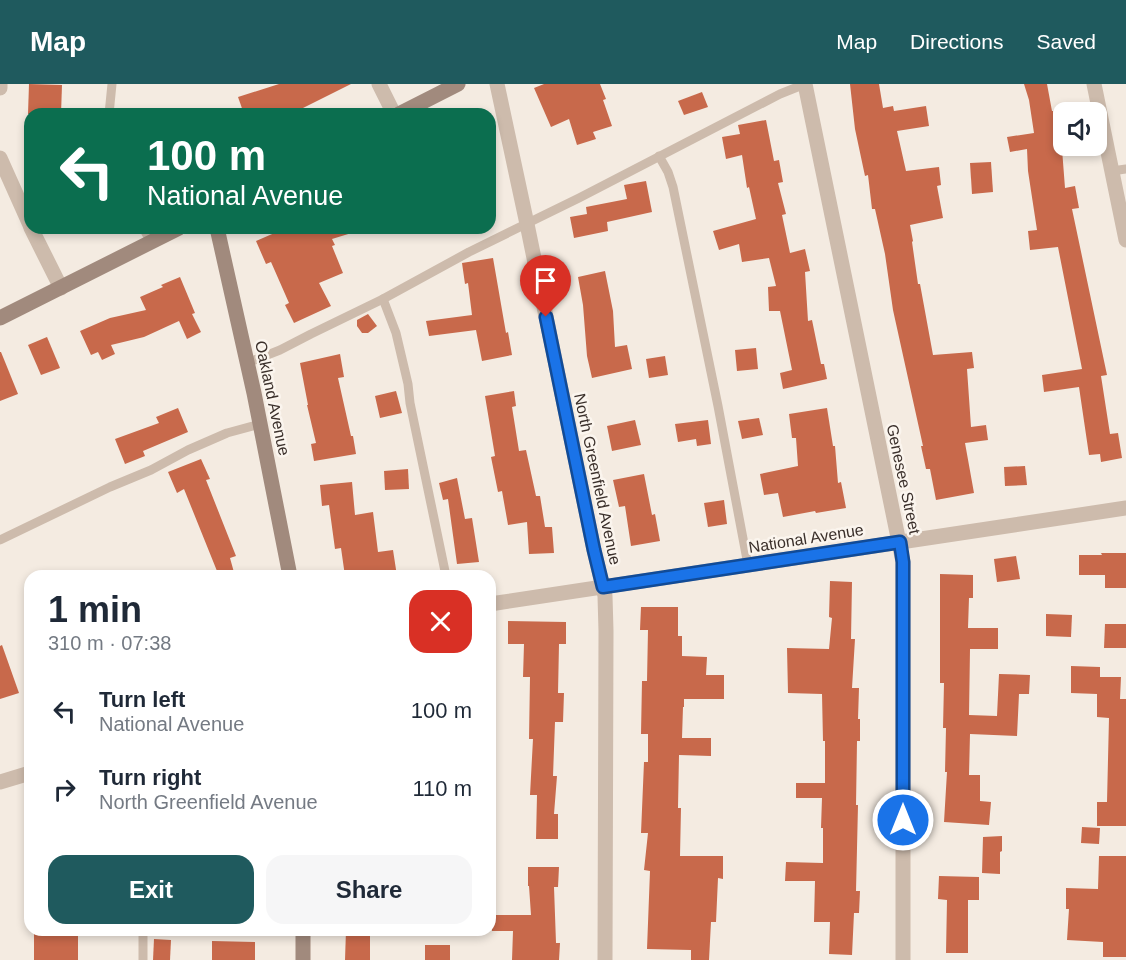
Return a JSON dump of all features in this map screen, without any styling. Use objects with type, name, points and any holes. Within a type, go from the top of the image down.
[{"type":"street","points":[[379,84],[391,108]]},
{"type":"street","points":[[411,108],[458,84]]},
{"type":"street","name":"North Greenfield Avenue","points":[[497,84],[605,596],[605,960]]},
{"type":"street","name":"Genesee Street","points":[[805,84],[903,562],[903,960]]},
{"type":"street","points":[[1094,84],[1119,170],[1126,240]]},
{"type":"street","points":[[0,158],[24,211]]},
{"type":"street","points":[[34,234],[61,288]]},
{"type":"street","points":[[0,318],[167,234]]},
{"type":"street","name":"Oakland Avenue","points":[[218,234],[289,570]]},
{"type":"street","name":"National Avenue","points":[[496,603],[1126,508]]},
{"type":"street","points":[[0,782],[24,775]]},
{"type":"street","points":[[303,936],[303,960]]},
{"type":"lane","points":[[110,108],[112,84]]},
{"type":"lane","points":[[247,363],[280,350],[382,299],[469,252],[780,94],[805,84]]},
{"type":"lane","points":[[659,156],[673,187],[748,565]]},
{"type":"lane","points":[[146,234],[151,242]]},
{"type":"lane","points":[[382,299],[396,333],[408,384],[445,570]]},
{"type":"lane","points":[[0,540],[110,487],[151,470],[188,450],[227,433],[260,424]]},
{"type":"lane","points":[[143,936],[143,960]]},
{"type":"building","points":[[29,84],[62,85],[61,108],[28,108]]},
{"type":"building","points":[[279,84],[351,84],[303,108],[242,108],[238,97]]},
{"type":"building","points":[[544,84],[600,84],[612,126],[593,132],[596,139],[577,145],[569,119],[551,127],[534,88]]},
{"type":"building","points":[[850,84],[879,84],[883,108],[893,106],[894,111],[926,106],[929,126],[897,131],[906,171],[939,167],[941,185],[937,186],[943,218],[910,225],[918,284],[920,284],[933,355],[972,352],[974,368],[967,369],[971,427],[986,425],[988,440],[965,443],[974,493],[936,500],[930,469],[926,469],[893,310],[885,254],[875,209],[872,209],[868,175],[865,176],[855,129]]},
{"type":"building","points":[[1024,84],[1047,84],[1053,111],[1053,156],[1063,156],[1065,188],[1075,186],[1079,208],[1072,209],[1107,375],[1101,376],[1110,434],[1118,433],[1122,458],[1101,462],[1100,454],[1089,455],[1079,387],[1044,392],[1042,375],[1082,369],[1058,247],[1030,250],[1028,231],[1037,230],[1027,149],[1010,152],[1007,137],[1034,133]]},
{"type":"building","points":[[702,92],[708,107],[684,115],[678,101]]},
{"type":"building","points":[[766,120],[774,161],[779,160],[783,182],[778,183],[786,214],[782,215],[790,253],[805,249],[810,271],[805,272],[808,321],[812,320],[821,364],[824,364],[827,379],[783,389],[780,373],[792,370],[780,311],[769,311],[768,287],[776,286],[769,258],[742,262],[739,244],[719,250],[713,231],[756,219],[749,187],[747,188],[742,155],[726,159],[722,137],[740,134],[738,125]]},
{"type":"building","points":[[991,162],[993,192],[972,194],[970,163]]},
{"type":"building","points":[[646,181],[652,212],[607,222],[608,231],[574,238],[570,217],[587,214],[586,207],[627,199],[624,185]]},
{"type":"building","points":[[272,234],[348,234],[332,239],[335,245],[332,246],[343,273],[319,283],[331,306],[294,323],[285,305],[289,303],[271,262],[266,264],[256,241]]},
{"type":"building","points":[[493,258],[512,355],[482,361],[476,330],[429,336],[426,321],[472,315],[468,283],[465,284],[462,263]]},
{"type":"building","points":[[605,271],[613,311],[615,347],[627,345],[632,369],[592,378],[587,356],[578,277]]},
{"type":"building","points":[[180,277],[195,313],[192,314],[201,332],[187,339],[179,321],[144,337],[111,345],[115,354],[102,360],[98,352],[91,355],[80,331],[110,318],[146,310],[140,297]]},
{"type":"building","points":[[368,314],[377,326],[368,333],[362,333],[357,326],[357,320]]},
{"type":"building","points":[[47,337],[60,368],[41,375],[28,345]]},
{"type":"building","points":[[756,348],[758,369],[737,371],[735,350]]},
{"type":"building","points":[[0,352],[18,394],[0,401]]},
{"type":"building","points":[[340,354],[344,377],[338,378],[356,454],[314,461],[311,444],[316,443],[300,363]]},
{"type":"building","points":[[665,356],[668,375],[649,378],[646,359]]},
{"type":"building","points":[[396,391],[402,413],[380,418],[375,396]]},
{"type":"building","points":[[514,391],[516,406],[512,407],[519,451],[526,450],[536,496],[540,496],[545,527],[552,527],[554,553],[529,554],[527,522],[508,525],[502,491],[498,492],[491,457],[495,456],[485,396]]},
{"type":"building","points":[[178,408],[188,432],[143,451],[145,456],[125,464],[115,439],[159,423],[156,417]]},
{"type":"building","points":[[827,408],[833,446],[835,446],[838,483],[841,482],[846,508],[783,517],[778,493],[764,495],[760,474],[798,466],[796,438],[792,438],[789,414]]},
{"type":"building","points":[[759,418],[763,435],[742,439],[738,421]]},
{"type":"building","points":[[635,420],[641,445],[612,451],[607,426]]},
{"type":"building","points":[[708,420],[711,444],[697,446],[696,439],[678,442],[675,424]]},
{"type":"building","points":[[201,459],[210,479],[206,480],[236,556],[230,558],[233,570],[217,570],[184,489],[177,493],[168,472]]},
{"type":"building","points":[[1025,466],[1027,485],[1005,486],[1004,467]]},
{"type":"building","points":[[408,469],[409,489],[385,490],[384,471]]},
{"type":"building","points":[[644,474],[660,541],[631,546],[625,506],[619,507],[613,480]]},
{"type":"building","points":[[457,478],[465,519],[472,518],[479,562],[457,564],[448,499],[443,500],[439,483]]},
{"type":"building","points":[[352,482],[355,515],[373,512],[378,552],[393,550],[396,570],[344,570],[341,548],[335,549],[329,505],[322,506],[320,485]]},
{"type":"building","points":[[724,500],[727,524],[708,527],[704,503]]},
{"type":"building","points":[[1101,553],[1126,553],[1126,588],[1105,588],[1105,575],[1079,575],[1079,555],[1102,555]]},
{"type":"building","points":[[1016,556],[1020,579],[997,582],[994,559]]},
{"type":"building","points":[[940,574],[973,575],[973,598],[969,598],[968,628],[998,628],[998,649],[970,649],[969,715],[997,716],[999,674],[1030,675],[1029,694],[1019,694],[1017,736],[970,734],[969,775],[980,775],[980,801],[991,802],[989,825],[944,822],[947,772],[945,772],[946,728],[943,728],[944,683],[940,683]]},
{"type":"building","points":[[830,581],[852,582],[851,639],[855,639],[852,688],[859,688],[856,891],[860,891],[859,913],[854,913],[852,955],[829,954],[830,922],[814,922],[815,881],[785,881],[786,862],[823,863],[822,798],[796,798],[796,783],[825,783],[822,694],[788,693],[787,648],[829,649],[832,618],[829,617]]},
{"type":"building","points":[[641,607],[678,607],[678,636],[682,636],[682,656],[707,657],[706,675],[724,675],[724,699],[684,699],[682,738],[711,738],[711,756],[679,755],[680,856],[723,856],[723,879],[718,878],[716,922],[711,922],[709,960],[691,960],[691,950],[647,949],[650,871],[644,870],[648,833],[641,833],[644,762],[648,762],[648,734],[641,734],[642,681],[647,681],[648,630],[640,630]]},
{"type":"building","points":[[1046,614],[1072,615],[1071,637],[1046,636]]},
{"type":"building","points":[[508,621],[566,622],[566,644],[559,644],[558,693],[564,693],[563,722],[555,722],[553,776],[557,776],[554,814],[558,814],[558,839],[536,839],[537,795],[530,795],[533,739],[529,739],[530,677],[523,677],[524,644],[508,644]]},
{"type":"building","points":[[1105,624],[1126,624],[1126,648],[1104,648]]},
{"type":"building","points":[[2,645],[19,693],[0,699],[0,646]]},
{"type":"building","points":[[1071,666],[1100,667],[1100,677],[1121,677],[1120,699],[1126,699],[1126,826],[1097,826],[1097,802],[1107,802],[1109,718],[1097,717],[1097,694],[1071,693]]},
{"type":"building","points":[[1082,827],[1100,828],[1099,844],[1081,843]]},
{"type":"building","points":[[1002,836],[1000,874],[982,873],[983,837]]},
{"type":"building","points":[[1099,856],[1126,856],[1126,957],[1103,957],[1103,942],[1067,940],[1069,909],[1066,909],[1066,888],[1098,889]]},
{"type":"building","points":[[528,867],[559,867],[558,887],[554,887],[556,943],[560,943],[559,960],[512,960],[513,931],[496,931],[496,915],[531,915]]},
{"type":"building","points":[[939,876],[979,877],[979,900],[968,900],[968,953],[946,953],[947,900],[938,899]]},
{"type":"building","points":[[34,936],[78,936],[78,960],[34,960]]},
{"type":"building","points":[[346,936],[370,936],[370,960],[345,960]]},
{"type":"building","points":[[154,939],[171,940],[170,960],[153,960]]},
{"type":"building","points":[[212,941],[255,942],[255,960],[212,960]]},
{"type":"building","points":[[425,945],[450,945],[450,960],[425,960]]},
{"type":"route","points":[[546,317],[603,587],[900,542],[903,562],[903,820]]}]
